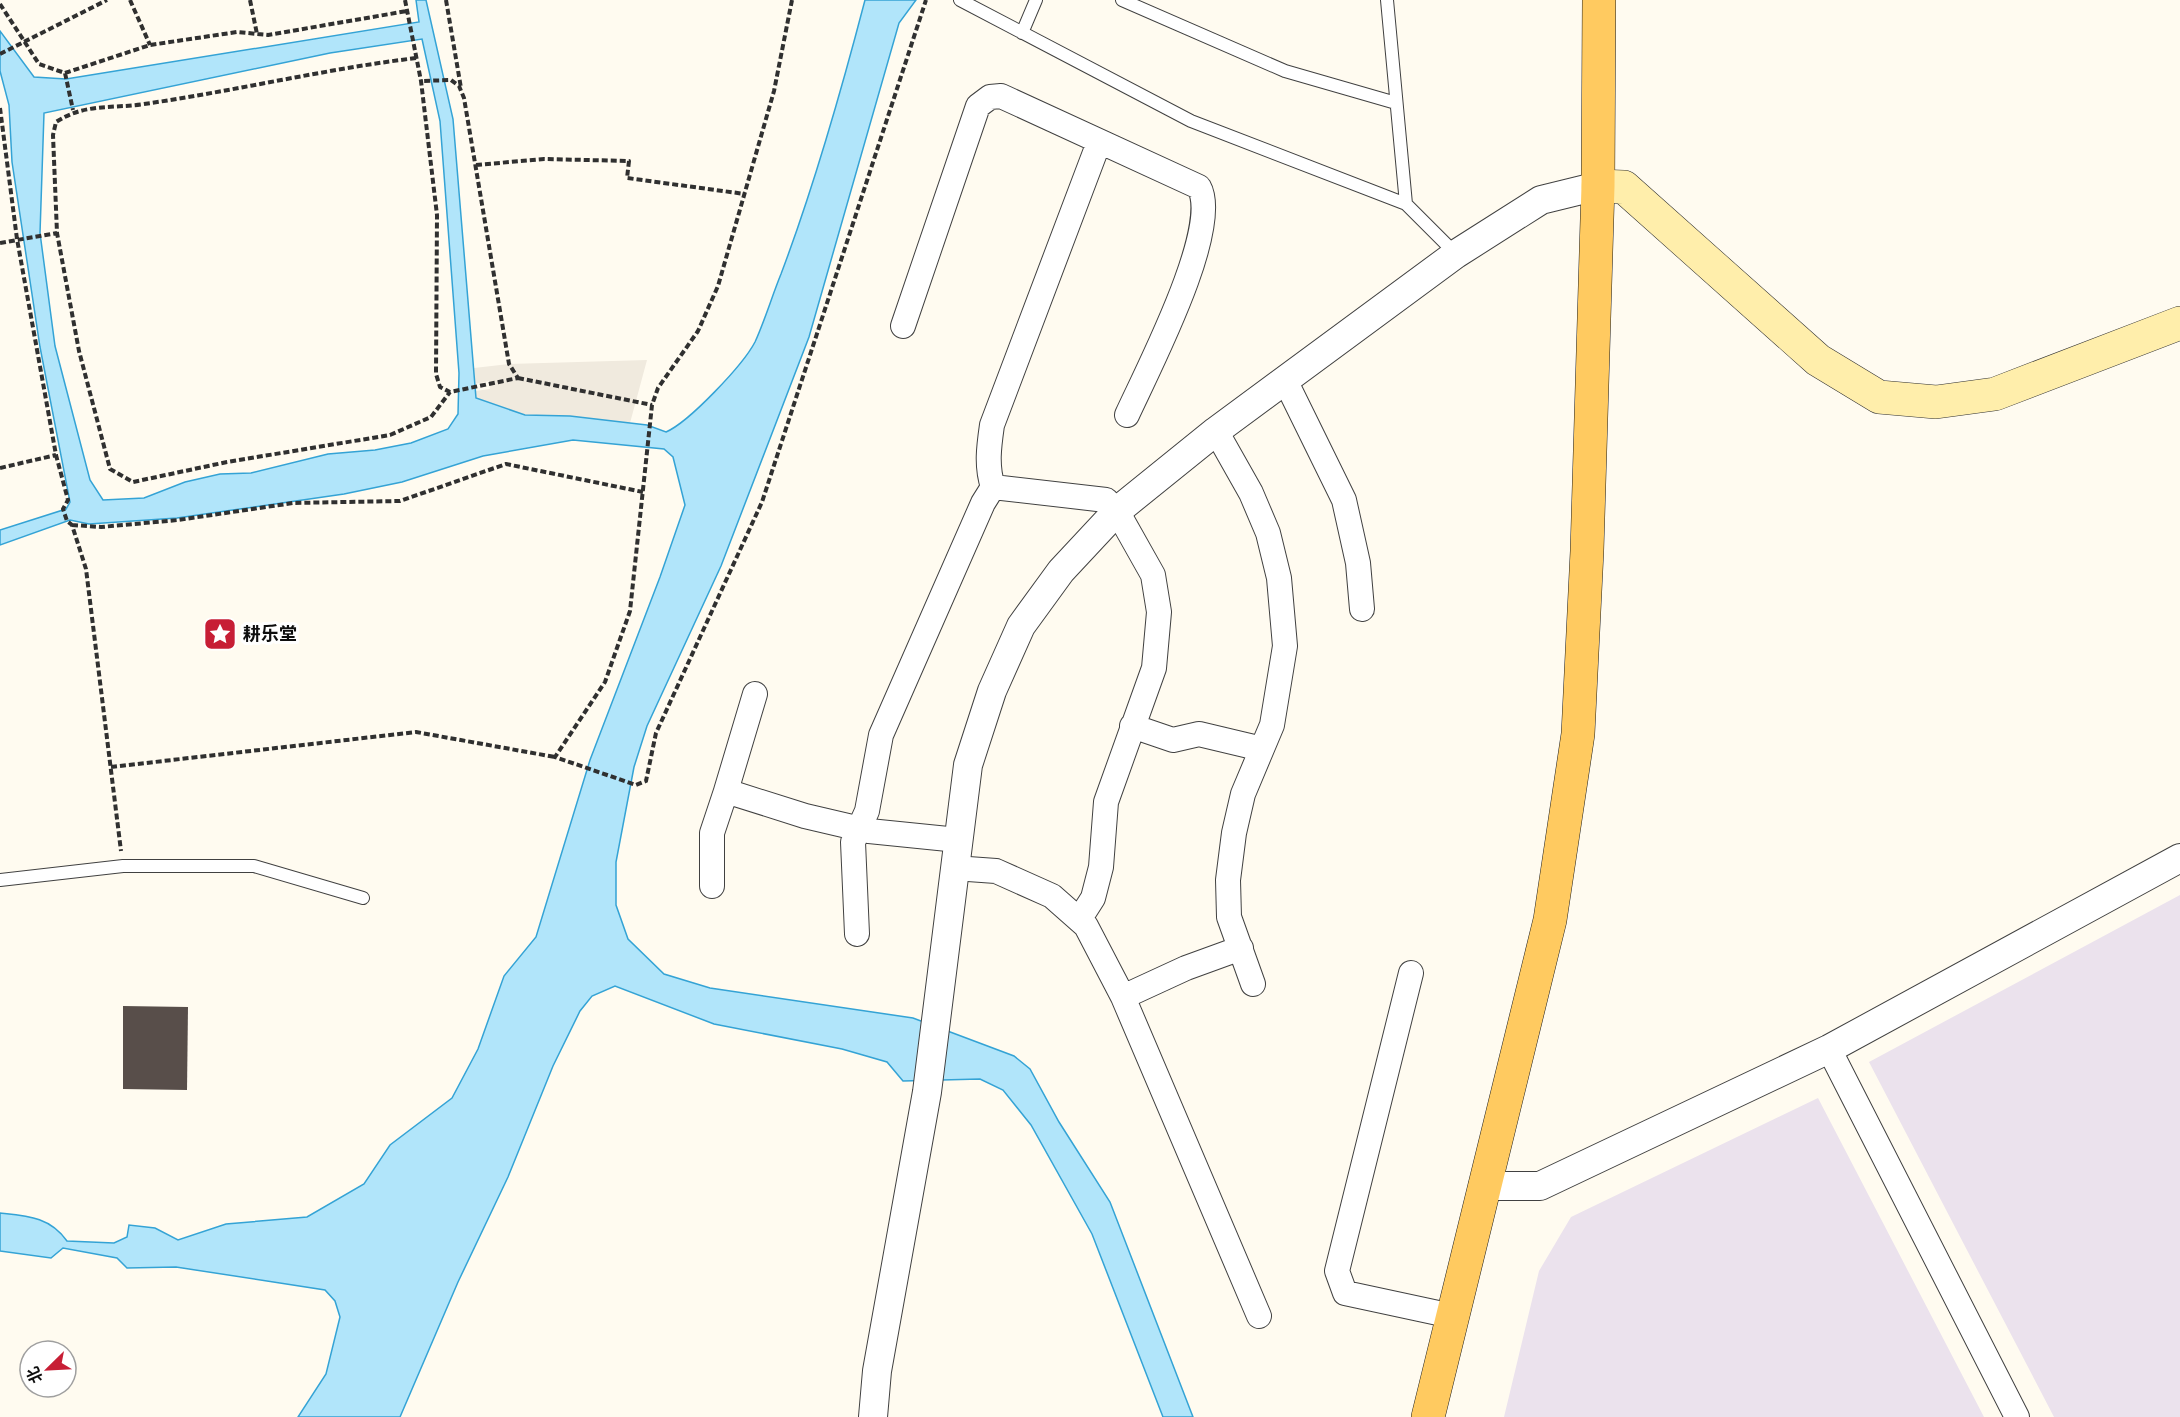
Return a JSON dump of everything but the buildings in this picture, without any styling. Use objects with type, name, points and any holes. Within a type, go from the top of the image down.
[{"type":"main road","points":[[1428,1417],[1550,920],[1578,734],[1587,551],[1598,186],[1599,0]]},
{"type":"main road","points":[[1598,186],[1624,188],[1818,360],[1879,397],[1936,402],[1995,394],[2180,323]]},
{"type":"street","points":[[903,326],[978,106],[990,97],[1001,96],[1199,187],[1204,196],[1202,231],[1183,289],[1127,415]]},
{"type":"street","points":[[993,487],[989,475],[988,454],[992,425],[1099,142]]},
{"type":"street","points":[[873,1417],[878,1371],[927,1092],[968,765],[992,692],[1021,626],[1061,571],[1117,511],[1216,431],[1286,382],[1456,254],[1541,200],[1598,186]]},
{"type":"street","points":[[1286,382],[1344,500],[1358,562],[1362,609]]},
{"type":"street","points":[[1216,431],[1251,493],[1268,533],[1279,578],[1285,646],[1272,725],[1243,794],[1234,833],[1228,880],[1229,917],[1253,984]]},
{"type":"street","points":[[993,487],[1106,500],[1117,511],[1153,575],[1159,612],[1154,668],[1106,802],[1101,867],[1094,898],[1079,920]]},
{"type":"street","points":[[856,934],[853,842],[867,811],[881,735],[983,503],[993,487]]},
{"type":"street","points":[[712,886],[712,833],[755,694]]},
{"type":"street","points":[[1132,726],[1173,740],[1199,734],[1262,749]]},
{"type":"street","points":[[726,791],[805,816],[956,854],[1052,896],[1086,926],[1123,997],[1260,1316]]},
{"type":"street","points":[[1484,1186],[1540,1186],[1830,1049],[2180,858]]},
{"type":"street","points":[[1123,997],[1186,968],[1240,948]]},
{"type":"street","points":[[1411,973],[1337,1271],[1345,1293],[1452,1316]]},
{"type":"street","points":[[1830,1049],[2017,1417]]},
{"type":"lane","points":[[960,0],[1191,121],[1406,204],[1456,254]]},
{"type":"lane","points":[[1022,33],[1036,0]]},
{"type":"lane","points":[[1122,0],[1285,71],[1396,103]]},
{"type":"lane","points":[[1387,0],[1406,204]]},
{"type":"lane","points":[[0,880],[123,866],[254,866],[363,898]]},
{"type":"path","points":[[0,54],[106,0]]},
{"type":"path","points":[[129,0],[150,45]]},
{"type":"path","points":[[249,0],[257,34]]},
{"type":"path","points":[[405,0],[421,81],[437,215],[436,374],[440,387],[450,392],[518,378],[651,405]]},
{"type":"path","points":[[447,0],[509,364],[518,378]]},
{"type":"path","points":[[555,757],[605,682],[630,611],[651,405],[658,388],[702,322],[718,286],[774,91],[792,0]]},
{"type":"path","points":[[111,767],[416,732],[555,757],[636,785],[646,781],[656,733],[762,502],[926,0]]},
{"type":"path","points":[[0,4],[39,63],[65,73],[150,45],[237,32],[268,35],[406,11]]},
{"type":"path","points":[[417,58],[357,65],[143,104],[73,111],[56,122],[53,135],[57,233],[79,351],[110,469],[133,482],[227,462],[390,435],[431,417],[450,392]]},
{"type":"path","points":[[65,73],[73,111]]},
{"type":"path","points":[[421,81],[451,80],[461,92]]},
{"type":"path","points":[[0,108],[17,239],[56,455],[68,500],[63,509],[67,521],[72,525],[86,569],[123,866]]},
{"type":"path","points":[[476,165],[544,159],[629,161],[627,178],[745,195]]},
{"type":"path","points":[[0,243],[57,233]]},
{"type":"path","points":[[0,468],[56,455]]},
{"type":"path","points":[[72,525],[101,527],[178,520],[293,503],[400,501],[506,464],[643,492]]},
{"type":"shaded area","points":[[647,360],[630,423],[525,415],[475,398],[475,391],[490,389],[489,381],[475,384],[474,368],[509,364]]},
{"type":"shaded area","points":[[2180,895],[2180,1417],[2054,1417],[1869,1062]]},
{"type":"shaded area","points":[[1818,1098],[1984,1417],[1504,1417],[1539,1271],[1571,1217]]},
{"type":"water","points":[[416,0],[426,0],[453,119],[476,398],[525,415],[570,416],[647,425],[666,432],[688,417],[715,392],[755,342],[816,172],[865,0],[916,0],[899,23],[809,337],[721,566],[647,726],[634,767],[616,862],[616,905],[628,939],[664,974],[710,988],[913,1018],[1014,1056],[1030,1069],[1059,1122],[1110,1202],[1193,1417],[1163,1417],[1092,1234],[1031,1125],[1003,1090],[980,1079],[903,1081],[887,1062],[842,1049],[714,1024],[615,986],[592,996],[580,1011],[553,1066],[508,1177],[458,1282],[400,1417],[298,1417],[326,1374],[340,1317],[335,1301],[325,1290],[176,1267],[127,1268],[117,1258],[63,1248],[51,1258],[0,1251],[0,1213],[46,1222],[67,1241],[114,1243],[127,1237],[129,1225],[155,1228],[178,1240],[226,1224],[307,1217],[364,1184],[390,1145],[452,1098],[478,1049],[504,976],[536,937],[590,760],[685,505],[673,457],[664,449],[573,440],[483,456],[402,482],[344,494],[177,518],[89,524],[70,520],[0,545],[0,530],[66,509],[70,502],[40,347],[12,162],[9,105],[0,71],[0,31],[34,77],[66,79],[419,22]],"holes":[[[422,39],[440,121],[459,373],[458,414],[448,429],[411,443],[375,450],[328,454],[251,473],[220,474],[185,482],[144,498],[103,500],[90,480],[55,346],[40,233],[44,113],[330,53]]]},
{"type":"place","name":"耕乐堂","points":[[220,634]]}]
